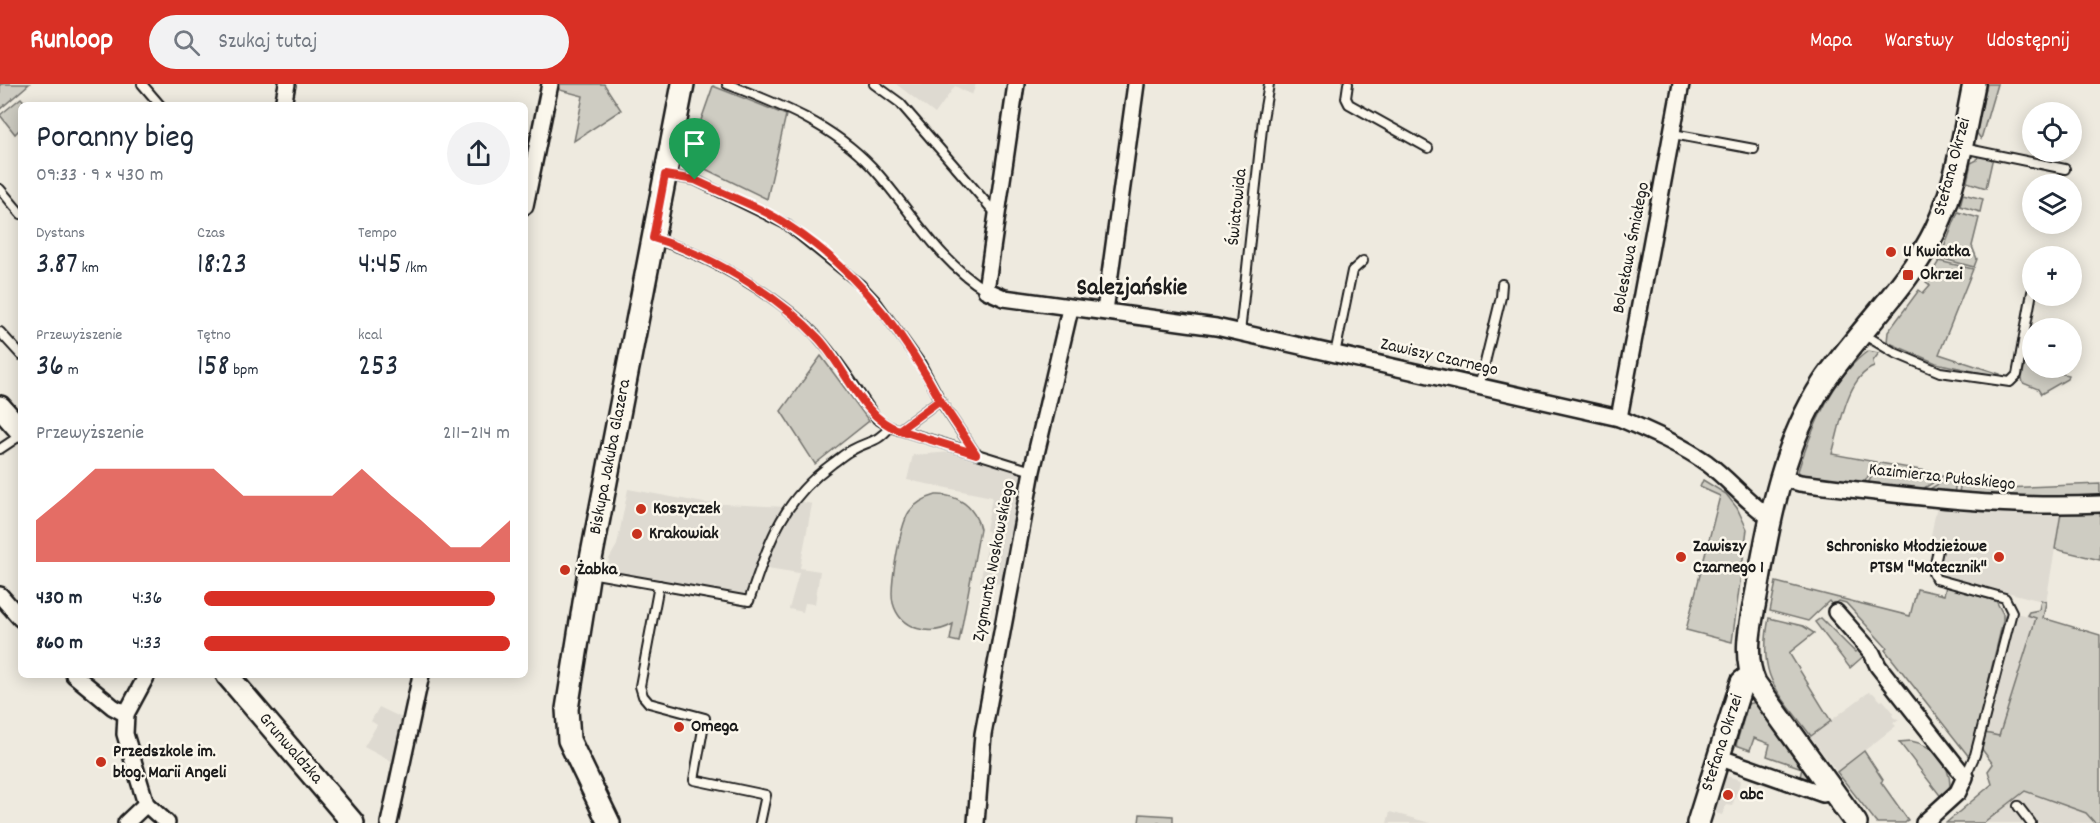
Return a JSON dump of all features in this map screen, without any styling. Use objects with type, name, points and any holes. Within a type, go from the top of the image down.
[{"type":"street","points":[[283,102],[286,84]]},
{"type":"street","points":[[528,183],[550,84]]},
{"type":"street","name":"Biskupa Jakuba Glazera","points":[[609,823],[569,740],[567,725],[589,572],[683,84]]},
{"type":"street","points":[[986,290],[1016,84]]},
{"type":"street","points":[[1106,311],[1137,84]]},
{"type":"street","name":"Bolesława Śmiałego","points":[[1619,418],[1681,84]]},
{"type":"street","name":"Stefana Okrzei","points":[[1698,823],[1742,682],[1751,675],[1748,652],[1751,628],[1771,518],[1793,440],[1823,383],[1898,289],[1926,248],[1946,205],[1974,84]]},
{"type":"street","name":"Zawiszy Czarnego","points":[[986,290],[1004,298],[1070,309],[1106,311],[1240,333],[1619,418],[1656,434],[1706,463],[1749,502],[1771,518]]},
{"type":"street","name":"Zygmunta Noskowskiego","points":[[976,823],[983,734],[1032,471],[1070,309]]},
{"type":"street","points":[[0,407],[18,429]]},
{"type":"street","name":"Kazimierza Pułaskiego","points":[[1782,478],[1800,483],[1980,504],[2027,506],[2100,504]]},
{"type":"street","points":[[0,595],[18,615]]},
{"type":"street","points":[[1836,612],[1872,652],[1878,666],[1965,777],[1958,792],[1924,823]]},
{"type":"street","points":[[1751,675],[1760,691],[1856,823]]},
{"type":"street","points":[[78,678],[113,707],[126,714]]},
{"type":"street","points":[[145,678],[126,714],[125,734],[146,804],[167,823]]},
{"type":"street","name":"Grunwaldzka","points":[[229,678],[353,823]]},
{"type":"street","points":[[388,823],[421,678]]},
{"type":"street","points":[[1718,757],[1823,794],[1831,789]]},
{"type":"street","points":[[126,823],[146,804]]},
{"type":"lane","points":[[142,84],[157,102]]},
{"type":"lane","points":[[727,84],[802,114],[858,153],[947,256],[972,282],[986,290]]},
{"type":"lane","points":[[874,84],[900,103],[998,215]]},
{"type":"lane","name":"Światowida","points":[[1240,333],[1263,119],[1269,84]]},
{"type":"lane","points":[[1348,84],[1346,98],[1349,104],[1428,148]]},
{"type":"lane","points":[[1672,134],[1754,149]]},
{"type":"lane","points":[[1961,147],[2065,169]]},
{"type":"lane","points":[[665,175],[695,180],[787,225],[810,241],[875,300],[921,364],[940,400],[976,454]]},
{"type":"lane","points":[[0,189],[18,210]]},
{"type":"lane","points":[[653,238],[693,254],[758,288],[793,315],[821,341],[877,419],[890,427],[1032,471]]},
{"type":"lane","points":[[1335,354],[1352,271],[1363,261]]},
{"type":"lane","points":[[1479,387],[1501,297],[1502,284]]},
{"type":"lane","points":[[1862,334],[1895,353],[1940,372],[2010,382],[2017,375],[2029,306]]},
{"type":"lane","points":[[0,334],[18,352]]},
{"type":"lane","points":[[899,430],[940,400]]},
{"type":"lane","points":[[589,572],[748,601],[774,531],[794,500],[830,465],[854,449],[875,442],[890,427]]},
{"type":"lane","points":[[0,449],[18,435]]},
{"type":"lane","points":[[1938,550],[1933,573],[1936,579],[2005,598],[2012,612],[1975,755],[1965,777]]},
{"type":"lane","points":[[659,585],[640,686],[643,696],[649,703],[705,718],[694,780],[766,795],[760,823]]},
{"type":"lane","points":[[2018,806],[2031,823]]},
{"type":"shaded area","points":[[0,84],[29,84],[0,109]]},
{"type":"shaded area","points":[[560,84],[604,84],[621,110],[574,141],[583,96],[560,90]]},
{"type":"shaded area","points":[[896,84],[976,84],[972,95],[955,86],[935,114]]},
{"type":"shaded area","points":[[1987,84],[1997,84],[1981,139],[1976,132]]},
{"type":"shaded area","points":[[713,86],[786,115],[767,199],[693,163],[699,126]]},
{"type":"shaded area","points":[[21,98],[24,102],[18,102],[18,131],[15,134],[0,115]]},
{"type":"shaded area","points":[[1978,155],[1993,157],[1986,188],[1967,182],[1971,163],[1977,160]]},
{"type":"shaded area","points":[[1963,194],[1983,199],[1980,212],[1960,206]]},
{"type":"shaded area","points":[[1958,212],[1979,218],[1972,246],[1977,259],[1974,267],[1940,258]]},
{"type":"shaded area","points":[[1939,261],[1973,269],[1939,354],[2000,374],[2000,377],[1936,363],[1887,342],[1888,332],[1919,290],[1923,293],[1930,285],[1926,282]]},
{"type":"shaded area","points":[[1868,351],[1879,353],[1873,361],[1874,367],[1864,373],[1851,392],[1841,418],[1832,454],[1876,462],[1863,485],[1801,476],[1798,471],[1825,405],[1844,375]]},
{"type":"shaded area","points":[[821,356],[869,421],[815,464],[781,411]]},
{"type":"shaded area","points":[[2022,378],[2067,378],[2041,394],[2038,389],[2023,383]]},
{"type":"shaded area","points":[[965,451],[1032,471],[1010,585],[980,582],[990,533],[986,530],[992,497],[907,480],[913,455]]},
{"type":"shaded area","points":[[1880,463],[1939,473],[1938,480],[1919,491],[1866,486]]},
{"type":"shaded area","points":[[1941,476],[1956,479],[1954,496],[1923,493],[1940,483]]},
{"type":"shaded area","points":[[1962,477],[2003,488],[2100,484],[2100,494],[2094,498],[1958,497]]},
{"type":"shaded area","points":[[1703,480],[1726,494],[1737,508],[1747,529],[1732,642],[1686,630],[1720,496],[1700,487]]},
{"type":"shaded area","points":[[628,489],[704,503],[788,507],[798,501],[812,504],[800,568],[820,571],[815,604],[805,603],[803,612],[789,609],[799,573],[761,567],[749,601],[606,575],[609,559],[617,545]]},
{"type":"shaded area","points":[[936,495],[951,497],[964,503],[974,514],[980,529],[959,642],[950,640],[953,624],[935,630],[917,628],[902,620],[893,603],[894,571],[906,519],[918,503]]},
{"type":"shaded area","points":[[1937,505],[1999,511],[2061,513],[2046,602],[1947,577],[1939,569],[1945,544],[1930,541]]},
{"type":"shaded area","points":[[2100,512],[2100,560],[2055,549],[2061,513]]},
{"type":"shaded area","points":[[1776,582],[1910,616],[1917,589],[1944,595],[1946,586],[1996,601],[2003,614],[2003,621],[1970,758],[1885,650],[1887,648],[1846,603],[1839,601],[1833,606],[1829,601],[1808,621],[1770,611]]},
{"type":"shaded area","points":[[2041,600],[2046,602],[2043,618],[2100,635],[2100,823],[2095,823],[2086,813],[2025,791],[1984,823],[1946,823],[1992,784],[1988,771],[1993,764],[1981,748],[1985,733],[1999,736],[2036,618],[2027,615],[2029,612],[2039,610]]},
{"type":"shaded area","points":[[2012,612],[2036,618],[1999,736],[1977,730],[2003,614]]},
{"type":"shaded area","points":[[1769,618],[1803,626],[1814,633],[1789,653],[1831,721],[1811,736],[1780,694],[1768,670],[1766,638]]},
{"type":"shaded area","points":[[1821,618],[1855,652],[1861,647],[1867,653],[1850,668],[1815,622]]},
{"type":"shaded area","points":[[1869,692],[1881,701],[1883,700],[1894,713],[1892,715],[1894,718],[1899,719],[1893,723],[1896,726],[1837,772],[1810,736]]},
{"type":"shaded area","points":[[1756,702],[1809,775],[1807,778],[1800,777],[1802,768],[1767,756],[1770,744],[1754,738],[1750,750],[1736,745],[1748,704]]},
{"type":"shaded area","points":[[379,707],[402,718],[394,763],[364,747],[377,725],[371,721]]},
{"type":"shaded area","points":[[1911,741],[1933,751],[1939,756],[1947,770],[1950,786],[1942,798],[1899,742]]},
{"type":"shaded area","points":[[1864,751],[1883,780],[1881,782],[1908,820],[1905,823],[1877,823],[1837,772]]},
{"type":"shaded area","name":"abc","points":[[1726,776],[1741,780],[1732,806],[1726,805],[1722,815],[1715,813]]},
{"type":"shaded area","points":[[2025,791],[2086,813],[2095,823],[1984,823]]},
{"type":"shaded area","points":[[1390,812],[1430,823],[1387,823]]},
{"type":"shaded area","points":[[1140,814],[1173,816],[1173,823],[1139,823]]},
{"type":"place","name":"U Kwiatka","points":[[1891,252]]},
{"type":"place","name":"Okrzei","points":[[1908,275]]},
{"type":"place","name":"Koszyczek","points":[[641,509]]},
{"type":"place","name":"Krakowiak","points":[[637,534]]},
{"type":"place","name":"Zawiszy Czarnego 1","points":[[1681,557]]},
{"type":"place","name":"Schronisko Młodzieżowe PTSM \"Matecznik\"","points":[[1999,557]]},
{"type":"place","name":"Żabka","points":[[565,570]]},
{"type":"place","name":"Omega","points":[[679,727]]},
{"type":"place","name":"Przedszkole im. błog. Marii Angeli","points":[[101,762]]},
{"type":"place","name":"abc","points":[[1728,795]]},
{"type":"district","name":"Salezjańskie","points":[[1132,289]]},
{"type":"route","points":[[695,180],[665,175],[653,238],[693,254],[758,288],[802,322],[821,341],[877,419],[899,430],[940,400],[976,454],[899,430],[940,400],[921,364],[875,300],[861,285],[810,241],[787,225],[695,180]]}]
